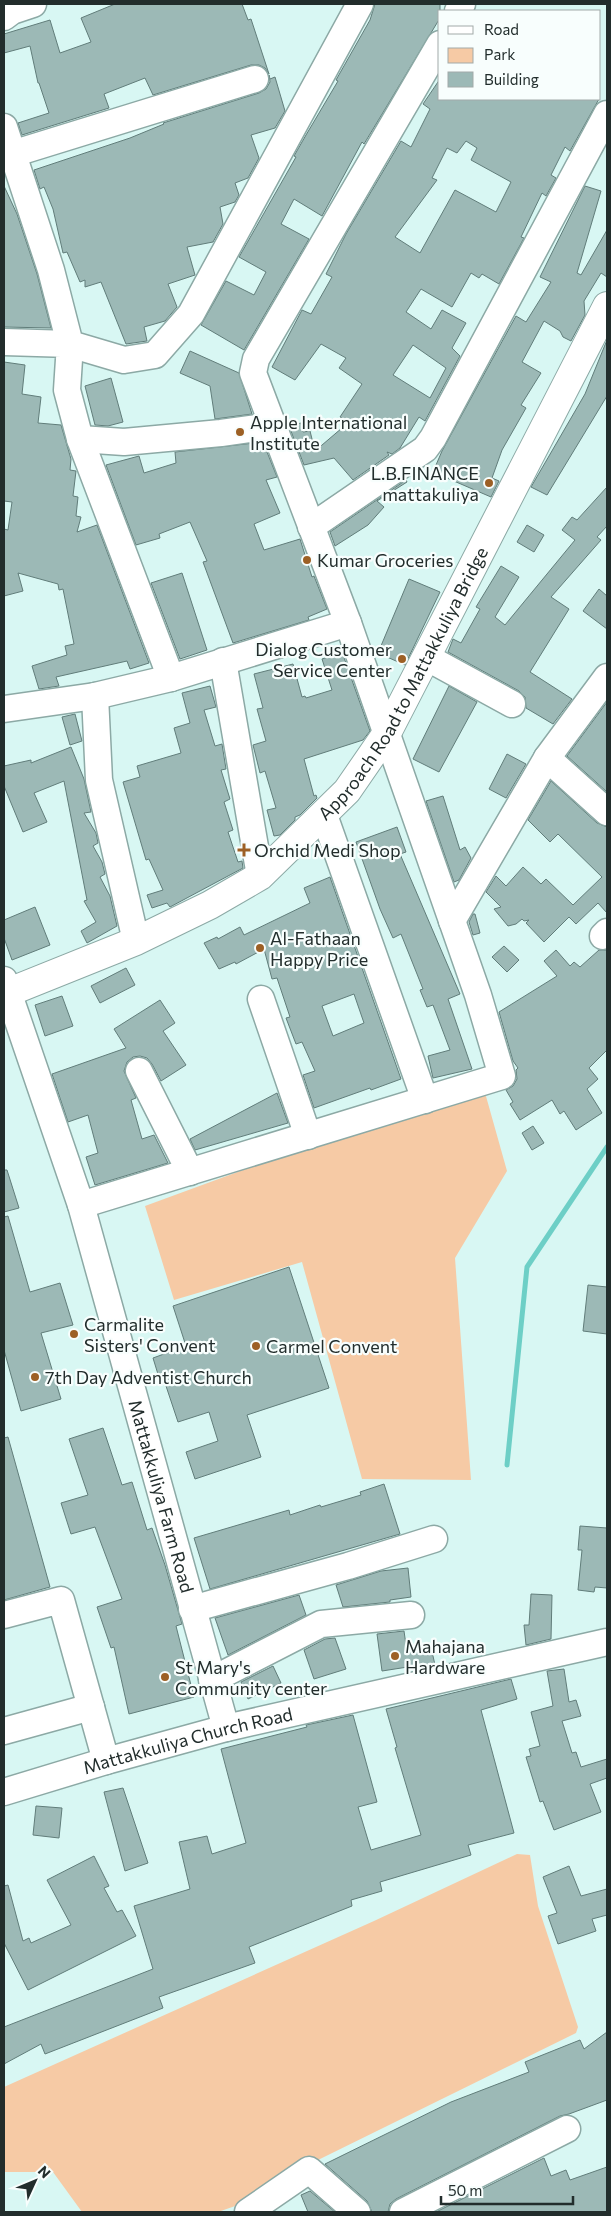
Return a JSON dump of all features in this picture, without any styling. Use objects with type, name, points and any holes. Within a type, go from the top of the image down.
[{"type":"main road","name":"Approach Road to Mattakkuliya Bridge","points":[[5,989],[136,941],[210,905],[260,876],[347,791],[387,733],[607,306]]},
{"type":"street","points":[[4,17],[12,11],[33,4]]},
{"type":"street","points":[[4,342],[70,344],[124,360],[155,355],[191,314],[360,4]]},
{"type":"street","points":[[82,1206],[502,1076],[478,995],[387,733],[348,623],[253,373],[256,359],[438,47]]},
{"type":"street","points":[[12,154],[255,79]]},
{"type":"street","points":[[311,527],[425,449],[433,438],[607,114]]},
{"type":"street","points":[[4,127],[51,270],[70,344],[67,390],[80,439],[171,678]]},
{"type":"street","points":[[80,439],[124,442],[272,426]]},
{"type":"street","points":[[4,709],[95,696],[171,678],[348,623]]},
{"type":"street","points":[[426,657],[512,704]]},
{"type":"street","points":[[223,661],[260,876]]},
{"type":"street","points":[[452,921],[485,868],[547,758],[607,677]]},
{"type":"street","points":[[95,696],[99,780],[136,941]]},
{"type":"street","points":[[547,758],[607,812]]},
{"type":"street","points":[[324,815],[425,1100]]},
{"type":"street","name":"Mattakkuliya Farm Road","points":[[5,989],[82,1206],[226,1728]]},
{"type":"street","points":[[261,999],[308,1136]]},
{"type":"street","points":[[139,1071],[190,1172]]},
{"type":"street","points":[[192,1609],[348,1566],[434,1538]]},
{"type":"street","points":[[4,1615],[61,1600],[106,1761]]},
{"type":"street","points":[[212,1680],[321,1624],[411,1615]]},
{"type":"street","name":"Mattakkuliya Church Road","points":[[4,1792],[106,1761],[226,1728],[607,1642]]},
{"type":"street","points":[[4,1731],[91,1707]]},
{"type":"street","points":[[403,2212],[567,2129]]},
{"type":"street","points":[[248,2212],[309,2170],[357,2212]]},
{"type":"green space","points":[[482,1082],[507,1171],[455,1258],[471,1480],[362,1479],[302,1262],[174,1300],[145,1206]]},
{"type":"green space","points":[[517,1854],[530,1855],[538,1906],[578,2027],[576,2033],[320,2159],[238,2205],[218,2212],[82,2212],[53,2172],[4,2172],[4,2087],[374,1921]]},
{"type":"building","points":[[115,4],[242,4],[248,20],[251,19],[269,74],[265,68],[259,65],[251,65],[153,95],[145,78],[104,94],[109,108],[22,135],[18,123],[49,113],[38,83],[30,46],[4,53],[4,34],[50,20],[60,53],[91,42],[81,18]]},
{"type":"building","points":[[375,4],[440,4],[438,21],[364,144],[362,142],[322,216],[294,199],[281,224],[309,239],[244,350],[201,325],[226,281],[254,295],[266,272],[239,257],[296,157],[294,156],[338,81],[336,80],[370,20]]},
{"type":"building","points":[[269,75],[270,79],[275,77],[285,111],[275,128],[251,135],[259,158],[248,178],[235,183],[239,195],[235,202],[220,207],[223,224],[213,242],[187,247],[195,275],[168,284],[177,307],[165,321],[144,327],[147,341],[126,344],[101,282],[85,287],[85,280],[80,282],[67,252],[63,253],[53,209],[44,187],[40,189],[34,170],[130,138],[163,123],[259,93],[266,89],[270,82]]},
{"type":"building","points":[[438,82],[438,100],[598,100],[570,151],[565,147],[551,175],[556,178],[546,196],[542,193],[521,237],[524,238],[499,284],[482,274],[479,278],[471,273],[452,307],[421,289],[406,312],[431,329],[442,310],[466,323],[452,348],[460,356],[425,421],[419,417],[400,448],[392,454],[387,452],[389,455],[353,480],[334,458],[304,465],[289,426],[301,423],[303,432],[310,431],[315,451],[349,422],[340,417],[362,384],[339,368],[346,358],[321,344],[295,380],[272,367],[302,310],[311,314],[332,277],[326,274],[346,234],[401,141],[411,147],[430,109],[423,104]],"holes":[[[466,141],[477,148],[471,160],[511,182],[496,212],[455,190],[420,253],[395,237],[437,180],[432,178],[447,148],[457,153]],[[413,345],[446,368],[430,398],[393,375]]]},
{"type":"building","points":[[4,186],[17,214],[37,274],[51,328],[4,327]]},
{"type":"building","points":[[585,186],[601,191],[577,273],[581,275],[607,230],[607,277],[601,273],[584,301],[585,315],[571,341],[563,337],[560,331],[544,321],[522,362],[541,373],[521,405],[526,408],[502,450],[492,478],[499,481],[491,497],[433,472],[442,451],[516,316],[526,322],[551,282],[540,277]]},
{"type":"building","points":[[607,340],[607,396],[547,495],[531,487],[585,394]]},
{"type":"building","points":[[190,351],[239,373],[252,414],[215,419],[210,386],[180,373]]},
{"type":"building","points":[[4,362],[25,365],[22,394],[41,397],[38,423],[61,425],[71,459],[70,470],[76,471],[73,496],[78,497],[76,516],[81,517],[77,532],[97,525],[149,663],[130,669],[127,661],[56,677],[59,686],[39,689],[32,666],[67,655],[65,646],[74,644],[63,589],[59,590],[58,584],[18,573],[23,591],[4,596],[4,529],[8,530],[12,502],[4,501]]},
{"type":"building","points":[[111,378],[123,422],[108,426],[95,425],[85,386]]},
{"type":"building","points":[[263,442],[277,477],[266,480],[280,513],[254,524],[264,550],[300,539],[312,577],[314,576],[327,609],[308,617],[309,620],[233,643],[203,562],[207,561],[190,522],[159,534],[160,538],[136,545],[106,465],[139,456],[144,473],[176,463],[175,452]]},
{"type":"building","points":[[406,480],[407,482],[377,501],[384,507],[368,525],[335,546],[330,532]]},
{"type":"building","points":[[607,487],[607,526],[597,537],[601,540],[551,597],[569,609],[530,672],[572,699],[553,724],[526,708],[525,697],[519,691],[448,652],[453,639],[461,643],[480,609],[476,607],[501,566],[519,577],[495,617],[505,625],[575,540],[562,530],[572,517],[577,520]]},
{"type":"building","points":[[527,525],[544,535],[534,552],[517,542]]},
{"type":"building","points":[[182,573],[207,650],[180,659],[151,583]]},
{"type":"building","points":[[409,579],[440,592],[405,665],[378,653]]},
{"type":"building","points":[[599,589],[607,596],[607,629],[583,611]]},
{"type":"building","points":[[342,652],[370,731],[363,740],[304,759],[314,796],[316,795],[317,798],[300,815],[295,817],[295,820],[280,835],[274,836],[267,810],[276,808],[265,771],[260,773],[253,745],[266,741],[257,709],[263,708],[254,674],[293,664],[302,697],[305,696],[306,698],[332,690],[322,659]]},
{"type":"building","points":[[210,686],[216,707],[204,710],[215,746],[222,744],[226,769],[221,770],[230,799],[224,802],[233,830],[228,832],[238,862],[242,861],[243,868],[170,907],[167,903],[152,908],[147,895],[163,890],[149,859],[146,860],[123,782],[140,777],[137,766],[181,753],[174,728],[190,723],[182,693]]},
{"type":"building","points":[[449,686],[477,702],[439,772],[413,759]]},
{"type":"building","points":[[607,702],[607,792],[567,756]]},
{"type":"building","points":[[75,714],[82,741],[70,745],[62,717]]},
{"type":"building","points":[[71,747],[84,779],[91,812],[84,813],[96,833],[98,843],[93,846],[102,862],[105,874],[100,877],[110,896],[117,926],[87,943],[81,931],[96,922],[84,901],[87,900],[64,781],[34,793],[47,822],[23,832],[4,786],[4,766],[31,760],[31,763]]},
{"type":"building","points":[[507,754],[526,764],[506,798],[489,789]]},
{"type":"building","points":[[551,781],[597,823],[607,827],[607,913],[598,903],[576,924],[569,917],[544,942],[526,923],[529,920],[524,921],[522,919],[516,924],[508,926],[494,909],[501,907],[486,892],[496,876],[506,886],[523,867],[541,884],[546,879],[573,905],[602,877],[558,834],[550,842],[528,820]]},
{"type":"building","points":[[443,796],[460,850],[465,847],[471,858],[459,880],[454,882],[426,801]]},
{"type":"building","points":[[397,827],[406,852],[400,854],[460,994],[448,999],[472,1069],[433,1078],[428,1056],[450,1050],[433,1005],[427,1007],[420,990],[423,989],[401,934],[393,938],[380,909],[356,842]]},
{"type":"building","points":[[330,877],[401,1079],[314,1108],[303,1075],[315,1071],[302,1042],[296,1044],[286,1018],[290,1017],[277,978],[272,979],[264,949],[236,964],[235,962],[219,969],[204,943],[217,937],[218,939],[240,927],[244,935],[310,903],[304,888]],"holes":[[[354,994],[364,1023],[333,1036],[322,1006]]]},
{"type":"building","points":[[35,907],[50,945],[12,960],[4,938],[4,920]]},
{"type":"building","points":[[473,914],[475,914],[480,933],[473,935],[469,922]]},
{"type":"building","points":[[504,946],[519,960],[507,972],[492,957]]},
{"type":"building","points":[[556,950],[570,966],[574,962],[580,967],[599,950],[607,950],[607,1050],[589,1068],[598,1079],[587,1089],[602,1113],[576,1130],[564,1111],[560,1114],[552,1100],[520,1120],[510,1104],[513,1102],[506,1090],[513,1086],[517,1079],[516,1070],[518,1068],[513,1061],[499,1012],[557,976],[544,961]]},
{"type":"building","points":[[126,968],[135,985],[100,1003],[91,986]]},
{"type":"building","points":[[62,996],[73,1026],[45,1036],[35,1005]]},
{"type":"building","points":[[160,1000],[175,1023],[163,1031],[186,1065],[161,1081],[147,1058],[140,1056],[133,1057],[127,1062],[124,1071],[136,1098],[131,1100],[142,1139],[154,1135],[168,1163],[95,1185],[86,1157],[98,1153],[88,1115],[68,1122],[52,1074],[126,1048],[114,1029]]},
{"type":"building","points":[[277,1093],[288,1123],[195,1150],[190,1139]]},
{"type":"building","points":[[533,1126],[544,1143],[532,1150],[522,1133]]},
{"type":"building","points":[[4,1170],[7,1170],[19,1208],[4,1212]]},
{"type":"building","points":[[8,1216],[30,1292],[60,1283],[73,1325],[41,1333],[61,1399],[21,1411],[4,1350],[4,1217]]},
{"type":"building","points":[[289,1267],[329,1388],[247,1415],[261,1457],[195,1479],[186,1452],[218,1441],[209,1412],[178,1422],[165,1383],[161,1384],[153,1358],[186,1346],[173,1306]]},
{"type":"building","points":[[588,1285],[607,1287],[607,1334],[583,1331]]},
{"type":"building","points":[[103,1428],[122,1485],[132,1482],[147,1530],[152,1528],[165,1565],[182,1624],[176,1626],[194,1697],[129,1714],[114,1647],[111,1648],[97,1607],[122,1599],[95,1527],[71,1534],[61,1503],[88,1495],[69,1439]]},
{"type":"building","points":[[8,1437],[50,1587],[4,1600],[4,1438]]},
{"type":"building","points":[[384,1484],[400,1534],[210,1589],[194,1538],[289,1510],[290,1515],[320,1505],[321,1507],[361,1495],[360,1492]]},
{"type":"building","points":[[580,1526],[607,1528],[607,1588],[595,1587],[594,1592],[578,1590],[582,1550],[578,1550]]},
{"type":"building","points":[[408,1568],[411,1597],[390,1600],[390,1602],[343,1607],[336,1585],[381,1571]]},
{"type":"building","points":[[531,1594],[552,1595],[551,1639],[526,1645],[524,1625],[529,1625]]},
{"type":"building","points":[[299,1595],[306,1615],[228,1655],[215,1618]]},
{"type":"building","points":[[404,1631],[407,1652],[431,1647],[435,1665],[415,1670],[414,1666],[382,1671],[377,1634]]},
{"type":"building","points":[[335,1638],[346,1669],[314,1679],[304,1650],[325,1639]]},
{"type":"building","points":[[273,1666],[281,1683],[248,1699],[241,1682]]},
{"type":"building","points":[[564,1669],[569,1702],[576,1700],[581,1716],[562,1721],[572,1753],[576,1752],[581,1767],[607,1759],[607,1778],[590,1784],[601,1812],[554,1830],[543,1801],[540,1802],[526,1757],[531,1756],[529,1749],[540,1746],[531,1712],[553,1706],[547,1671]]},
{"type":"building","points":[[511,1679],[517,1699],[481,1710],[514,1833],[468,1845],[471,1855],[380,1882],[382,1891],[351,1900],[352,1906],[249,1947],[255,1963],[159,1997],[163,2008],[45,2054],[41,2044],[4,2064],[4,2027],[153,1969],[134,1906],[190,1889],[179,1842],[207,1836],[212,1854],[246,1843],[221,1749],[307,1727],[306,1725],[353,1715],[377,1802],[358,1807],[371,1850],[421,1835],[395,1748],[397,1747],[386,1709]]},
{"type":"building","points":[[123,1788],[148,1863],[125,1871],[104,1792]]},
{"type":"building","points":[[36,1806],[62,1808],[59,1838],[33,1835]]},
{"type":"building","points":[[94,1856],[109,1886],[104,1888],[117,1912],[122,1910],[136,1936],[28,1990],[4,1943],[4,1886],[8,1885],[23,1941],[29,1938],[31,1943],[71,1925],[47,1880]]},
{"type":"building","points":[[569,1866],[581,1896],[607,1889],[607,1915],[592,1919],[596,1931],[558,1944],[548,1916],[557,1913],[543,1877]]},
{"type":"building","points":[[607,2032],[607,2100],[560,2116],[396,2199],[390,2204],[388,2212],[372,2212],[367,2201],[325,2164],[451,2102],[529,2072],[525,2062],[580,2040],[584,2049]]},
{"type":"building","points":[[544,2158],[551,2176],[566,2170],[570,2180],[607,2167],[607,2212],[436,2212]]},
{"type":"building","points":[[310,2191],[335,2212],[308,2212],[301,2195]]},
{"type":"waterway","points":[[507,1465],[527,1267],[607,1147]]},
{"type":"place","name":"Apple International Institute","points":[[240,432]]},
{"type":"place","name":"L.B.FINANCE mattakuliya","points":[[489,483]]},
{"type":"place","name":"Kumar Groceries","points":[[307,560]]},
{"type":"place","name":"Dialog Customer Service Center","points":[[402,659]]},
{"type":"place","name":"Orchid Medi Shop","points":[[244,850]]},
{"type":"place","name":"Al-Fathaan Happy Price","points":[[260,948]]},
{"type":"place","name":"Carmalite Sisters' Convent","points":[[74,1334]]},
{"type":"place","name":"Carmel Convent","points":[[256,1346]]},
{"type":"place","name":"7th Day Adventist Church","points":[[35,1377]]},
{"type":"place","name":"Mahajana Hardware","points":[[395,1656]]},
{"type":"place","name":"St Mary's Community center","points":[[165,1677]]}]
